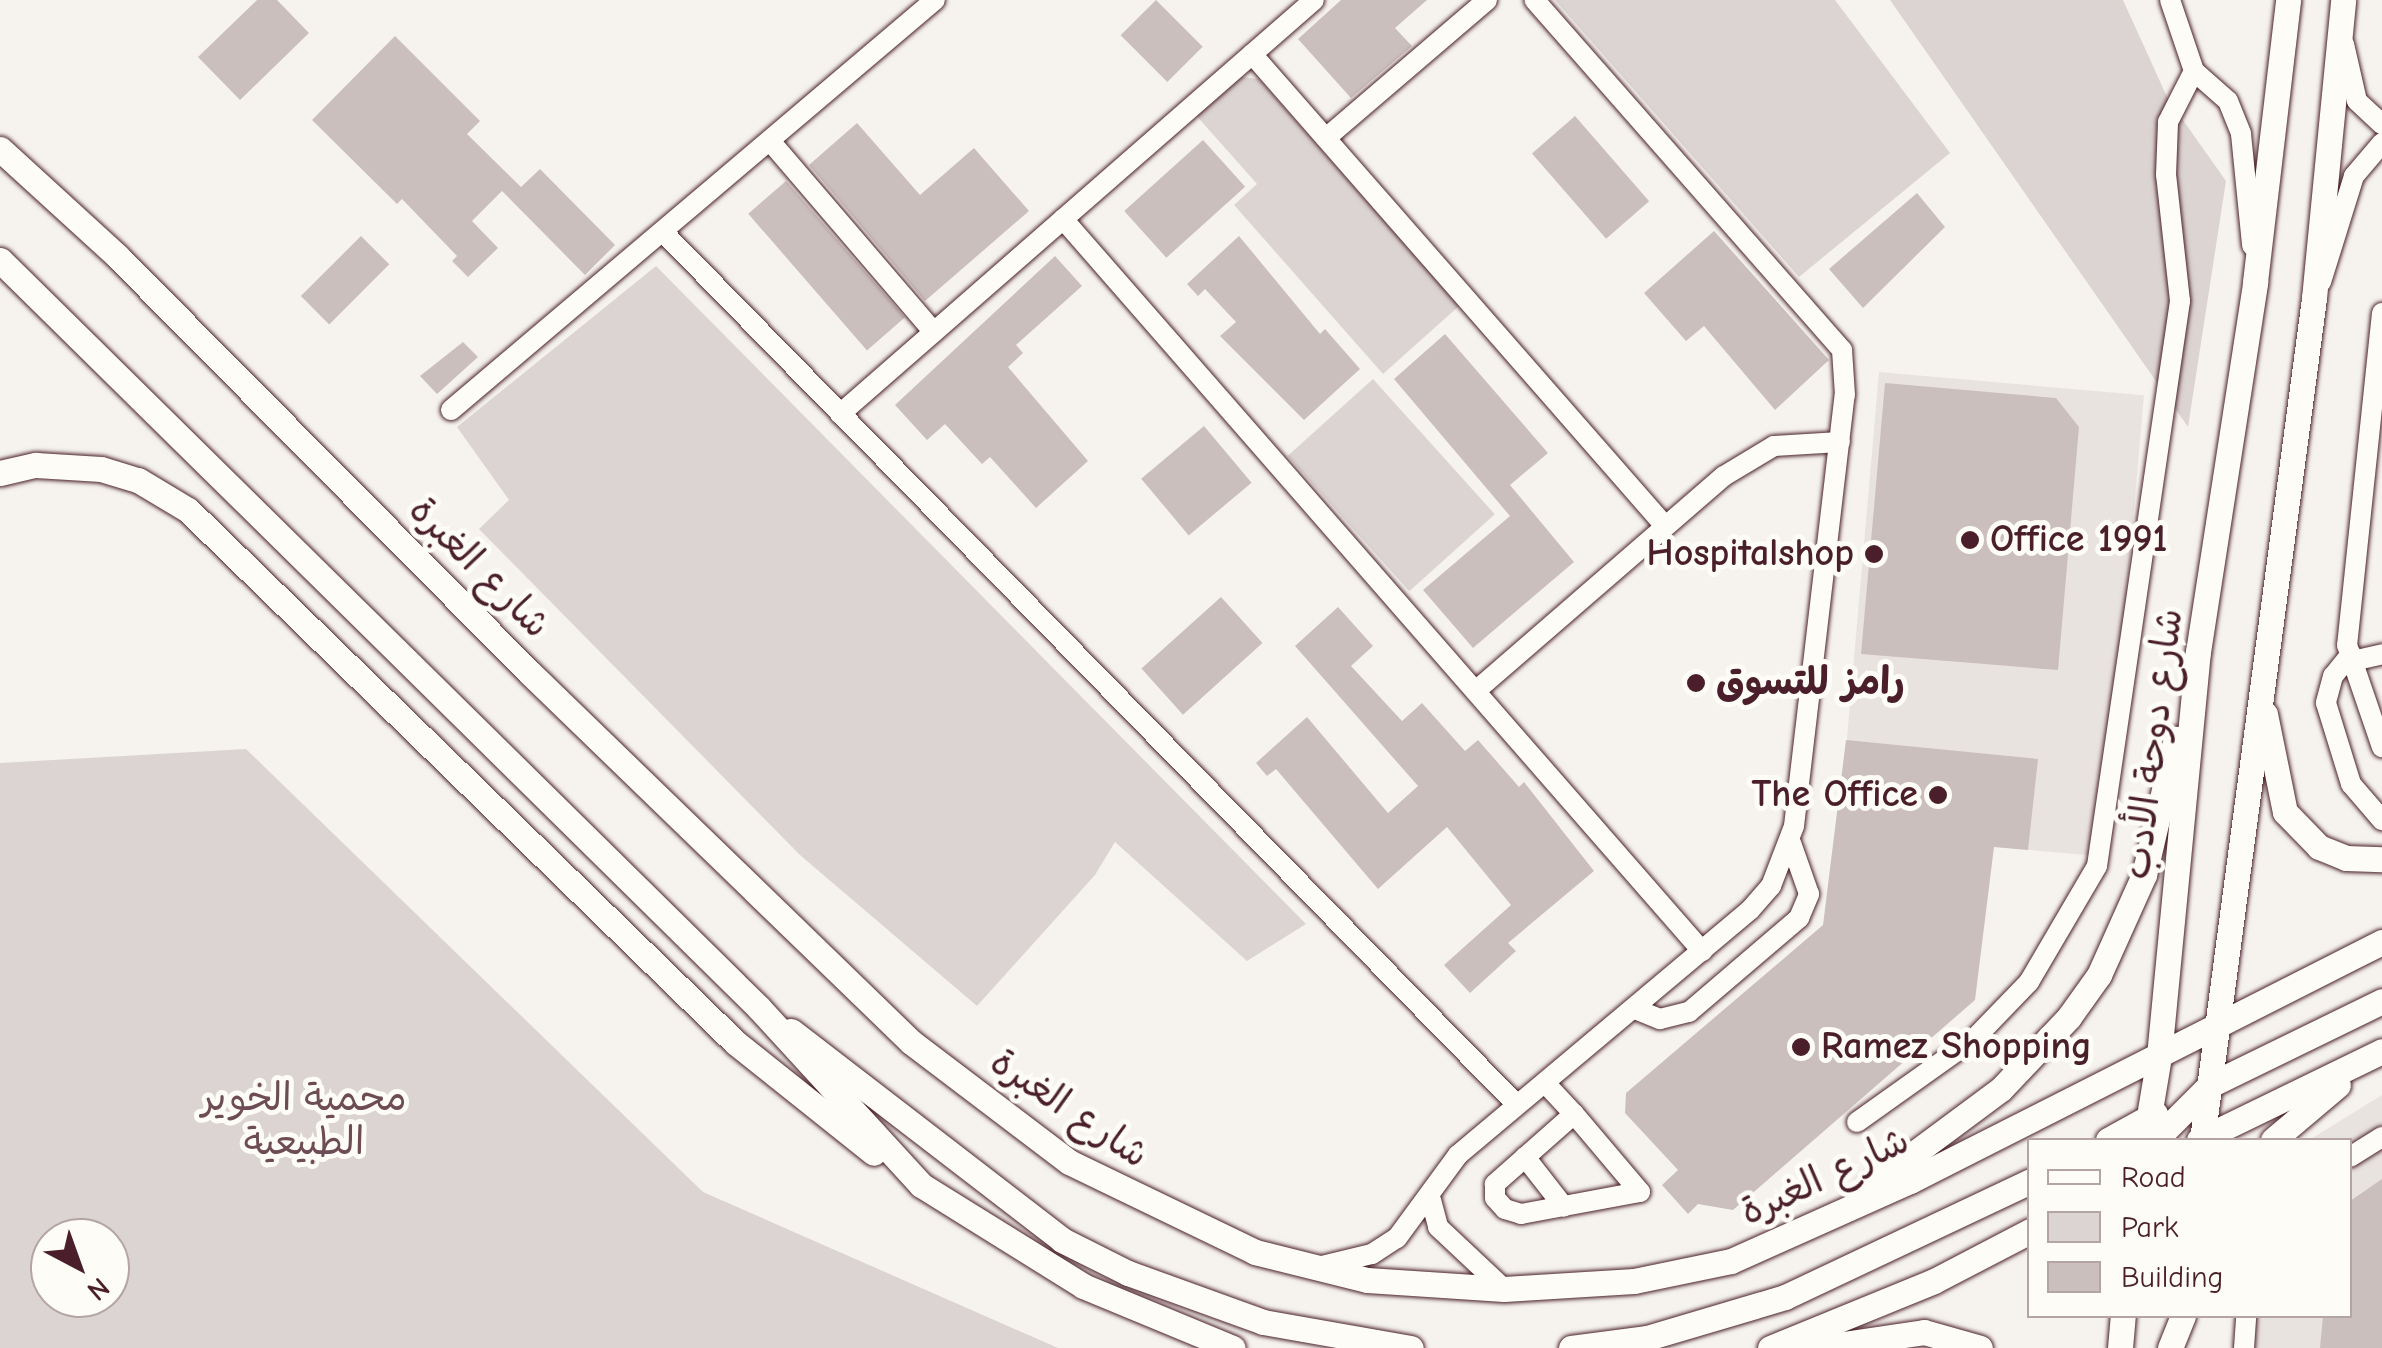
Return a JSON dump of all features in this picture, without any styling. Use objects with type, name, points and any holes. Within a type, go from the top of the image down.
[{"type":"main road","name":"شارع دوحة الأدب","points":[[2150,1133],[2198,652],[2255,282],[2288,0]]},
{"type":"main road","points":[[2201,1138],[2222,1022],[2260,676],[2314,298],[2344,0]]},
{"type":"main road","points":[[0,135],[31,172]]},
{"type":"main road","name":"شارع الغبرة","points":[[0,149],[31,172],[530,673],[911,1042],[1068,1162],[1198,1228],[1310,1268],[1368,1280],[1552,1290],[1684,1273],[1804,1233],[2382,942]]},
{"type":"main road","points":[[0,260],[758,1008],[921,1186]]},
{"type":"main road","points":[[0,473],[36,465],[101,470],[138,480],[188,510],[736,1043],[921,1186],[1083,1286],[1233,1348]]},
{"type":"main road","points":[[1804,1233],[2001,1089],[2069,1017],[2099,975],[2144,875],[2198,652]]},
{"type":"main road","points":[[2260,676],[2275,786],[2286,812],[2319,847],[2346,858],[2382,859]]},
{"type":"main road","points":[[2120,1138],[2150,1133],[2210,1086],[2238,1070],[2382,1001]]},
{"type":"main road","points":[[758,1008],[1062,1240],[1128,1273],[1246,1316],[1410,1348]]},
{"type":"main road","points":[[2150,1133],[2194,1077],[2222,1022]]},
{"type":"main road","points":[[2205,1138],[2376,1054]]},
{"type":"main road","points":[[2275,1138],[2376,1054]]},
{"type":"main road","points":[[2238,1070],[2226,1087],[2228,1100],[2243,1114],[2257,1112]]},
{"type":"main road","points":[[1571,1348],[1647,1338],[1785,1298],[2027,1182]]},
{"type":"main road","points":[[1770,1348],[1934,1281],[2027,1233]]},
{"type":"main road","points":[[2120,1348],[2124,1318]]},
{"type":"main road","points":[[2169,1348],[2173,1318]]},
{"type":"main road","points":[[2169,1348],[2182,1318]]},
{"type":"main road","points":[[1816,1348],[1924,1332],[1980,1348]]},
{"type":"street","points":[[451,410],[664,234],[936,0]]},
{"type":"street","points":[[840,414],[1314,0]]},
{"type":"street","points":[[1326,138],[1486,0]]},
{"type":"street","points":[[1310,1268],[1386,1246],[1431,1200],[1458,1155],[1702,952],[1772,886],[1791,843],[1840,442],[1842,350],[1535,0]]},
{"type":"street","points":[[2170,0],[2178,35],[2194,72],[2228,101],[2241,134],[2255,282]]},
{"type":"street","points":[[2178,35],[2180,0]]},
{"type":"street","points":[[2341,28],[2358,101],[2382,124]]},
{"type":"street","points":[[1252,54],[1665,526]]},
{"type":"street","points":[[1858,1122],[1974,1039],[2029,982],[2097,866],[2180,301],[2166,175],[2168,122],[2194,72]]},
{"type":"street","points":[[771,142],[934,332]]},
{"type":"street","points":[[2314,298],[2354,176],[2382,143]]},
{"type":"street","points":[[1063,219],[1478,689],[1702,952]]},
{"type":"street","points":[[664,234],[1517,1105]]},
{"type":"street","points":[[2382,316],[2374,470],[2354,657],[2382,747]]},
{"type":"street","points":[[1478,689],[1724,476],[1774,446],[1840,442]]},
{"type":"street","points":[[2382,654],[2354,657],[2334,676],[2326,702],[2350,784],[2382,820]]},
{"type":"street","points":[[1635,1009],[1660,1019],[1689,1012],[1799,918],[1810,894],[1791,843]]},
{"type":"street","points":[[1546,1084],[1574,1114],[1640,1192],[1522,1214],[1495,1198],[1495,1184],[1574,1114]]},
{"type":"street","points":[[2352,1156],[2382,1137]]},
{"type":"street","points":[[1525,1158],[1564,1207]]},
{"type":"street","points":[[1431,1200],[1438,1227],[1504,1289]]},
{"type":"street","points":[[2244,1348],[2246,1318]]},
{"type":"shaded area","points":[[1879,372],[2144,395],[2104,856],[1839,833]]},
{"type":"shaded area","points":[[2382,1095],[2382,1348],[2232,1348],[2239,1318],[2352,1318],[2352,1138],[2312,1138]]},
{"type":"green space","points":[[1555,0],[1835,0],[1950,153],[1799,277]]},
{"type":"green space","points":[[1890,0],[2123,0],[2168,99],[2226,181],[2188,427]]},
{"type":"green space","points":[[1235,76],[1259,79],[1459,306],[1383,374],[1234,205],[1257,184],[1194,113]]},
{"type":"green space","points":[[656,266],[1306,924],[1247,961],[1115,842],[1095,875],[977,1006],[800,855],[479,529],[509,500],[457,427]]},
{"type":"green space","points":[[1373,379],[1495,514],[1409,591],[1288,456]]},
{"type":"green space","name":"محمية الخوير الطبيعية","points":[[246,749],[703,1192],[1058,1348],[0,1348],[0,763]]},
{"type":"building","points":[[257,0],[277,0],[309,33],[240,100],[198,57]]},
{"type":"building","points":[[1156,0],[1203,47],[1167,82],[1121,35]]},
{"type":"building","points":[[1341,0],[1427,0],[1395,28],[1412,46],[1351,98],[1298,39]]},
{"type":"building","points":[[395,36],[480,121],[467,134],[521,187],[540,169],[615,245],[585,275],[502,191],[472,221],[498,248],[468,277],[452,261],[457,256],[402,199],[397,204],[312,120]]},
{"type":"building","points":[[1575,116],[1649,201],[1606,239],[1532,153]]},
{"type":"building","points":[[857,123],[920,195],[974,148],[1029,211],[925,301],[809,165]]},
{"type":"building","points":[[1203,140],[1245,187],[1166,258],[1124,211]]},
{"type":"building","points":[[786,181],[905,318],[867,350],[748,214]]},
{"type":"building","points":[[1917,193],[1945,227],[1863,308],[1829,269]]},
{"type":"building","points":[[1714,231],[1829,360],[1775,410],[1704,326],[1686,341],[1644,293]]},
{"type":"building","points":[[361,236],[389,264],[329,324],[301,296]]},
{"type":"building","points":[[1239,236],[1320,334],[1325,329],[1360,369],[1304,420],[1220,336],[1236,322],[1205,289],[1198,296],[1187,284]]},
{"type":"building","points":[[1055,256],[1082,286],[1016,345],[1023,353],[1008,367],[1088,461],[1036,508],[990,457],[982,464],[945,424],[927,440],[895,405]]},
{"type":"building","points":[[1445,334],[1548,453],[1510,485],[1574,562],[1473,648],[1423,590],[1510,516],[1394,379]]},
{"type":"building","points":[[463,342],[478,357],[437,394],[420,376]]},
{"type":"building","name":"Office 1991","points":[[1885,383],[2056,398],[2079,427],[2058,670],[1861,654]]},
{"type":"building","points":[[1204,426],[1252,483],[1189,535],[1141,479]]},
{"type":"building","points":[[1221,597],[1262,643],[1183,715],[1141,669]]},
{"type":"building","points":[[1338,607],[1373,646],[1351,666],[1402,721],[1422,703],[1465,751],[1478,740],[1519,787],[1524,782],[1594,871],[1508,943],[1516,951],[1470,993],[1444,965],[1511,905],[1447,827],[1378,889],[1276,769],[1267,776],[1256,763],[1307,717],[1388,813],[1418,786],[1295,646]]},
{"type":"building","name":"Ramez Shopping","points":[[1846,740],[2038,759],[2028,850],[1994,847],[1975,1000],[1733,1210],[1698,1204],[1688,1214],[1662,1185],[1678,1170],[1625,1113],[1626,1093],[1823,925]]},
{"type":"building","points":[[2382,1179],[2382,1348],[2320,1348],[2323,1318],[2352,1318],[2352,1200]]},
{"type":"place","name":"Office 1991","points":[[1970,540]]},
{"type":"place","name":"Hospitalshop","points":[[1874,554]]},
{"type":"place","name":"رامز للتسوق","points":[[1696,683]]},
{"type":"place","name":"The Office","points":[[1938,795]]},
{"type":"place","name":"Ramez Shopping","points":[[1801,1047]]}]
